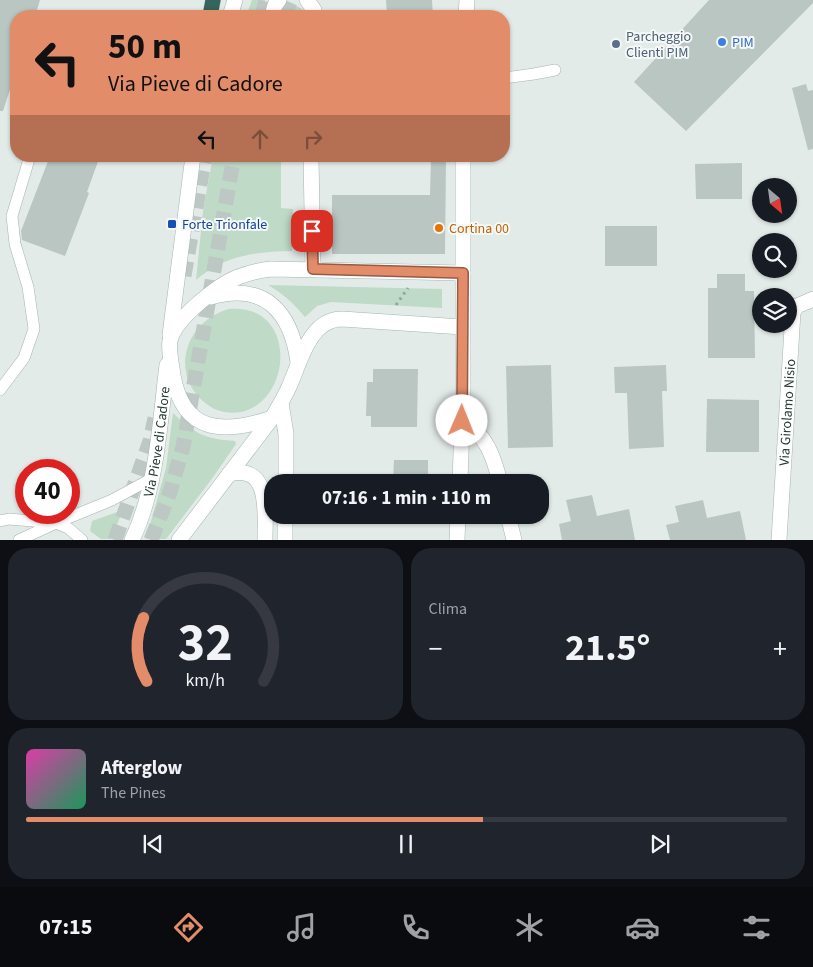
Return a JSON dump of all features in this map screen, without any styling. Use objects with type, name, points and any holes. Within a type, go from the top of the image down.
[{"type":"street","points":[[170,341],[192,162]]},
{"type":"street","points":[[311,162],[313,269]]},
{"type":"street","points":[[460,474],[463,162]]},
{"type":"street","name":"Via Pieve di Cadore","points":[[132,540],[140,520],[151,479],[170,341],[188,312],[225,284],[259,270],[313,269],[463,273]]},
{"type":"street","name":"Via Pieve di Cadore","points":[[207,298],[227,293],[264,299],[272,305],[290,326],[298,362]]},
{"type":"street","name":"Via Girolamo Nisio","points":[[780,540],[793,312],[797,306],[813,299]]},
{"type":"street","points":[[180,540],[272,418],[281,403],[298,362],[315,334],[324,324],[329,321],[342,319],[462,327]]},
{"type":"street","name":"Via Pieve di Cadore","points":[[170,341],[176,392],[183,405],[196,417],[210,425],[227,428],[250,425],[272,418]]},
{"type":"street","points":[[281,403],[286,434],[286,474]]},
{"type":"street","points":[[462,421],[476,431],[485,442],[498,474]]},
{"type":"street","points":[[229,474],[237,472],[246,473],[254,478],[262,487],[265,496],[265,540]]},
{"type":"street","points":[[285,524],[285,540]]},
{"type":"street","points":[[457,540],[458,524]]},
{"type":"street","points":[[510,524],[514,540]]},
{"type":"lane","points":[[510,77],[555,70]]},
{"type":"lane","points":[[0,390],[24,358],[34,329],[28,287],[15,244],[12,216],[28,162]]},
{"type":"lane","points":[[80,513],[112,500],[151,479]]},
{"type":"lane","points":[[0,521],[15,520]]},
{"type":"lane","points":[[19,540],[54,524]]},
{"type":"lane","points":[[58,524],[68,528],[82,540]]},
{"type":"path","points":[[384,321],[420,271]]},
{"type":"green space","points":[[252,0],[265,0],[262,10],[248,10]]},
{"type":"green space","points":[[293,4],[302,10],[284,10]]},
{"type":"green space","points":[[212,162],[281,162],[281,208],[293,209],[292,251],[265,252],[241,256],[218,265],[196,280],[203,211]]},
{"type":"green space","points":[[268,285],[442,289],[442,308],[331,302],[317,306],[305,317],[288,299]]},
{"type":"green space","points":[[229,309],[251,311],[267,321],[277,336],[280,354],[278,373],[271,390],[258,404],[237,413],[219,411],[208,405],[196,393],[188,380],[185,365],[192,337],[201,325],[214,315]]},
{"type":"green space","points":[[173,413],[194,431],[216,439],[235,441],[236,444],[166,539],[146,539],[166,468]]},
{"type":"green space","points":[[123,510],[111,539],[101,539],[90,531],[92,521]]},
{"type":"building","points":[[0,0],[40,0],[37,10],[10,10],[10,89],[3,111],[0,111]]},
{"type":"building","points":[[386,0],[432,0],[433,10],[387,10]]},
{"type":"building","name":"PIM","points":[[709,0],[813,0],[813,3],[686,131],[634,82]]},
{"type":"building","points":[[806,84],[808,91],[813,90],[813,149],[808,150],[792,88]]},
{"type":"building","points":[[48,162],[98,162],[87,192],[89,193],[65,256],[22,240],[21,231]]},
{"type":"building","points":[[431,162],[446,162],[445,254],[332,254],[332,195],[430,195]]},
{"type":"building","points":[[742,163],[742,199],[696,199],[695,164]]},
{"type":"building","points":[[605,226],[657,226],[657,266],[605,266]]},
{"type":"building","points":[[717,274],[745,274],[745,291],[752,291],[752,333],[755,333],[755,358],[708,358],[708,288],[717,288]]},
{"type":"building","points":[[551,365],[553,447],[508,448],[506,366]]},
{"type":"building","points":[[666,365],[667,391],[662,391],[664,447],[629,449],[627,393],[615,393],[614,367]]},
{"type":"building","points":[[373,369],[418,369],[417,427],[371,427],[371,416],[366,416],[367,382],[373,382]]},
{"type":"building","points":[[707,399],[759,400],[759,452],[706,452]]},
{"type":"building","points":[[394,460],[428,460],[428,474],[393,474]]},
{"type":"building","points":[[592,495],[597,516],[629,509],[635,540],[562,540],[559,524],[571,521],[566,500]]},
{"type":"building","points":[[703,500],[707,518],[740,511],[746,540],[670,540],[666,525],[679,522],[675,506]]},
{"type":"tunnel","points":[[264,10],[266,0]]},
{"type":"tunnel","points":[[287,10],[291,0]]},
{"type":"tunnel","points":[[184,276],[204,162]]},
{"type":"tunnel","points":[[151,540],[170,492],[183,447],[233,162]]},
{"type":"tunnel","points":[[115,540],[150,441],[155,418]]},
{"type":"place","name":"PIM","points":[[722,42]]},
{"type":"place","name":"Parcheggio Clienti PIM","points":[[616,44]]},
{"type":"place","name":"Forte Trionfale","points":[[172,224]]},
{"type":"place","name":"Cortina 00","points":[[439,228]]},
{"type":"route","points":[[312,231],[313,269],[463,273],[462,421]]}]
